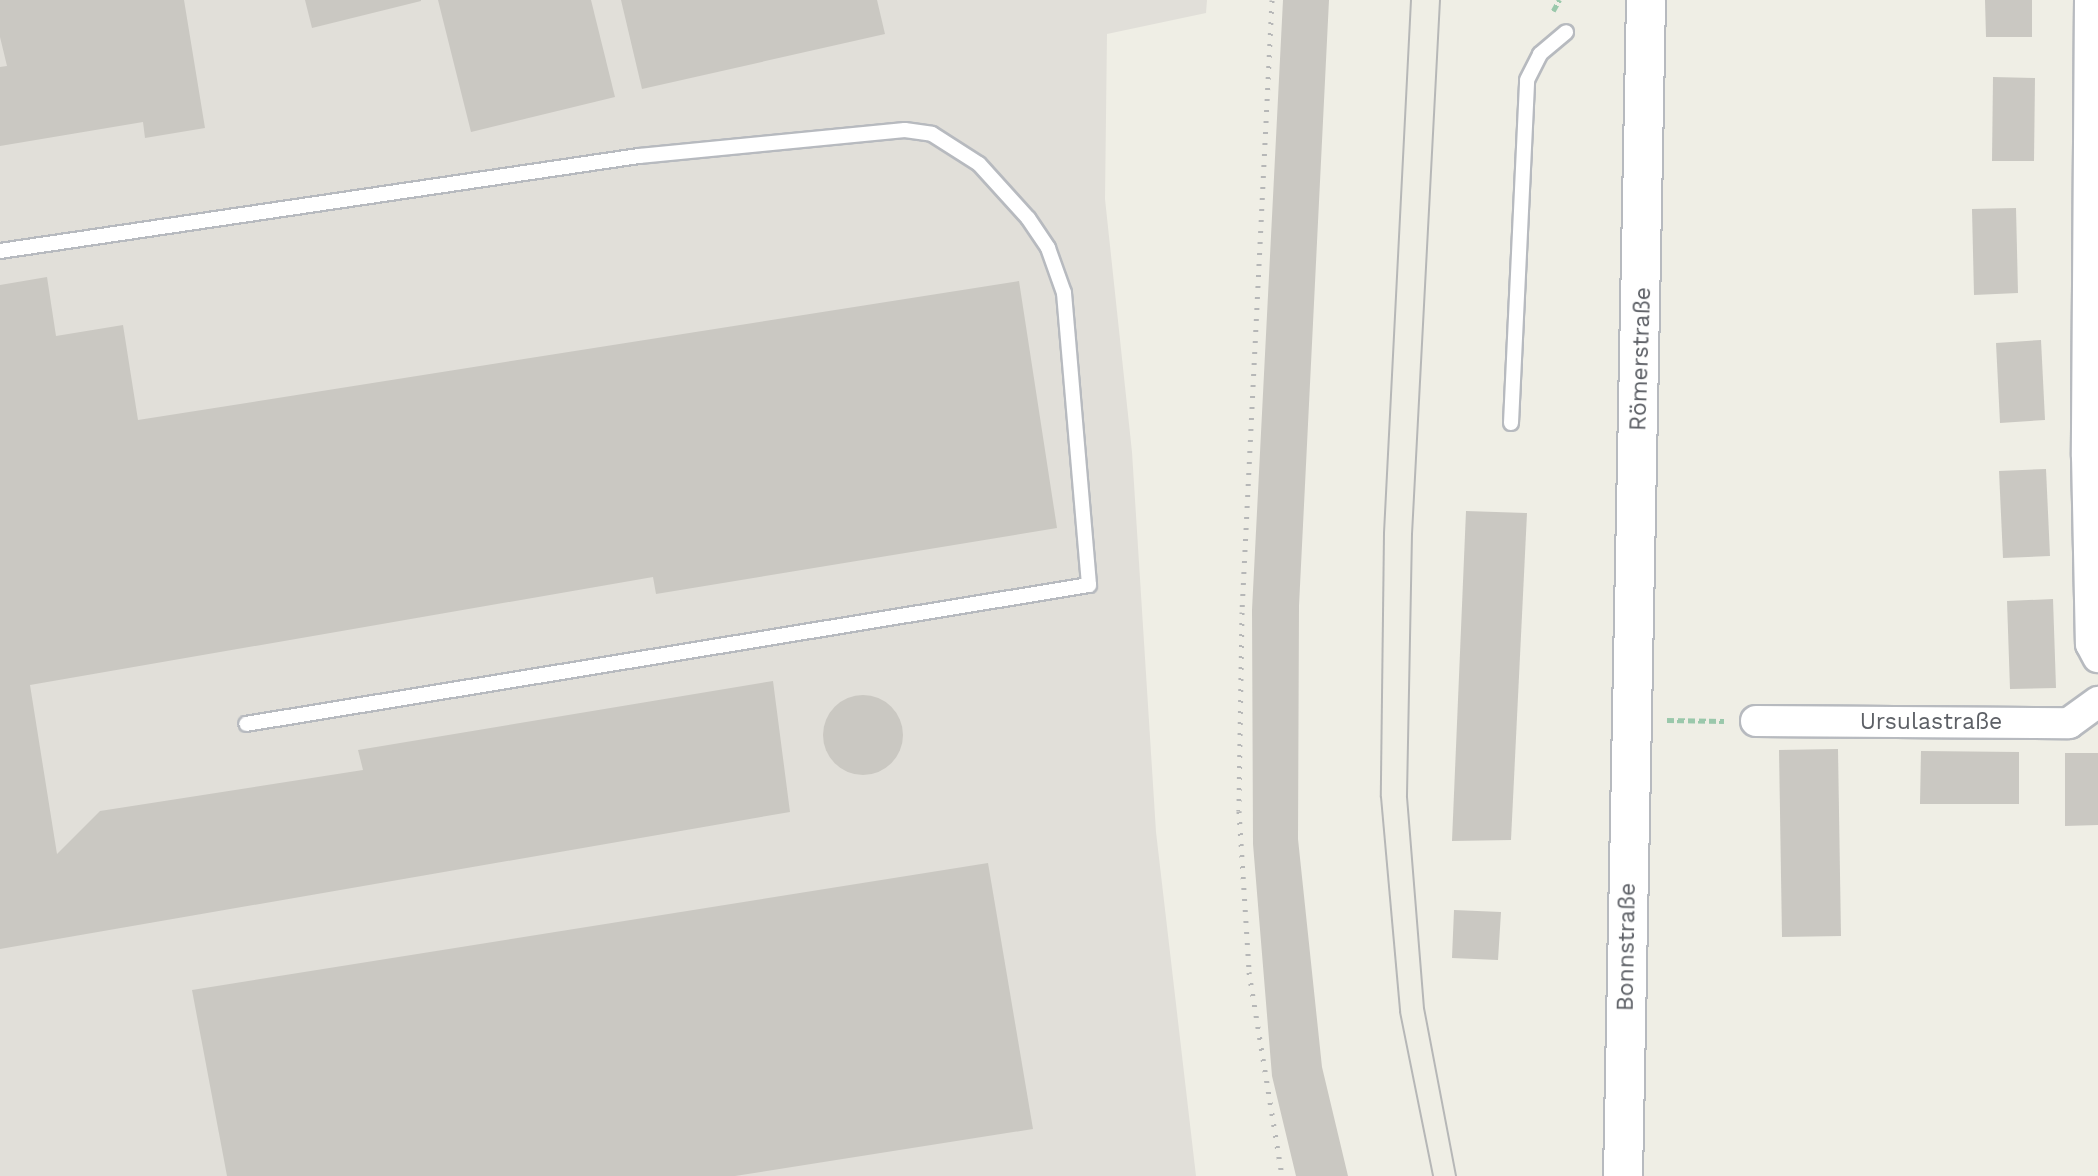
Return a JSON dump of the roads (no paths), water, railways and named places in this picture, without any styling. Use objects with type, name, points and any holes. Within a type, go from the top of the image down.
[{"type":"main road","name":"Römerstraße","points":[[1646,0],[1646,719]]},
{"type":"main road","name":"Bonnstraße","points":[[1623,1176],[1646,719]]},
{"type":"street","points":[[2090,0],[2087,456],[2091,643],[2098,657]]},
{"type":"street","name":"Ursulastraße","points":[[1756,721],[2069,723],[2098,702]]},
{"type":"lane","points":[[1511,423],[1527,80],[1540,54],[1566,32]]},
{"type":"lane","points":[[0,251],[639,156],[905,130],[932,134],[979,164],[1028,218],[1048,248],[1064,293],[1088,585],[246,724]]},
{"type":"tram line","points":[[1411,0],[1384,533],[1381,797],[1400,1012],[1433,1176]]},
{"type":"tram line","points":[[1440,0],[1412,534],[1407,797],[1424,1008],[1456,1176]]},
{"type":"railway","points":[[1272,0],[1242,612],[1239,811],[1249,972],[1282,1176]]}]
